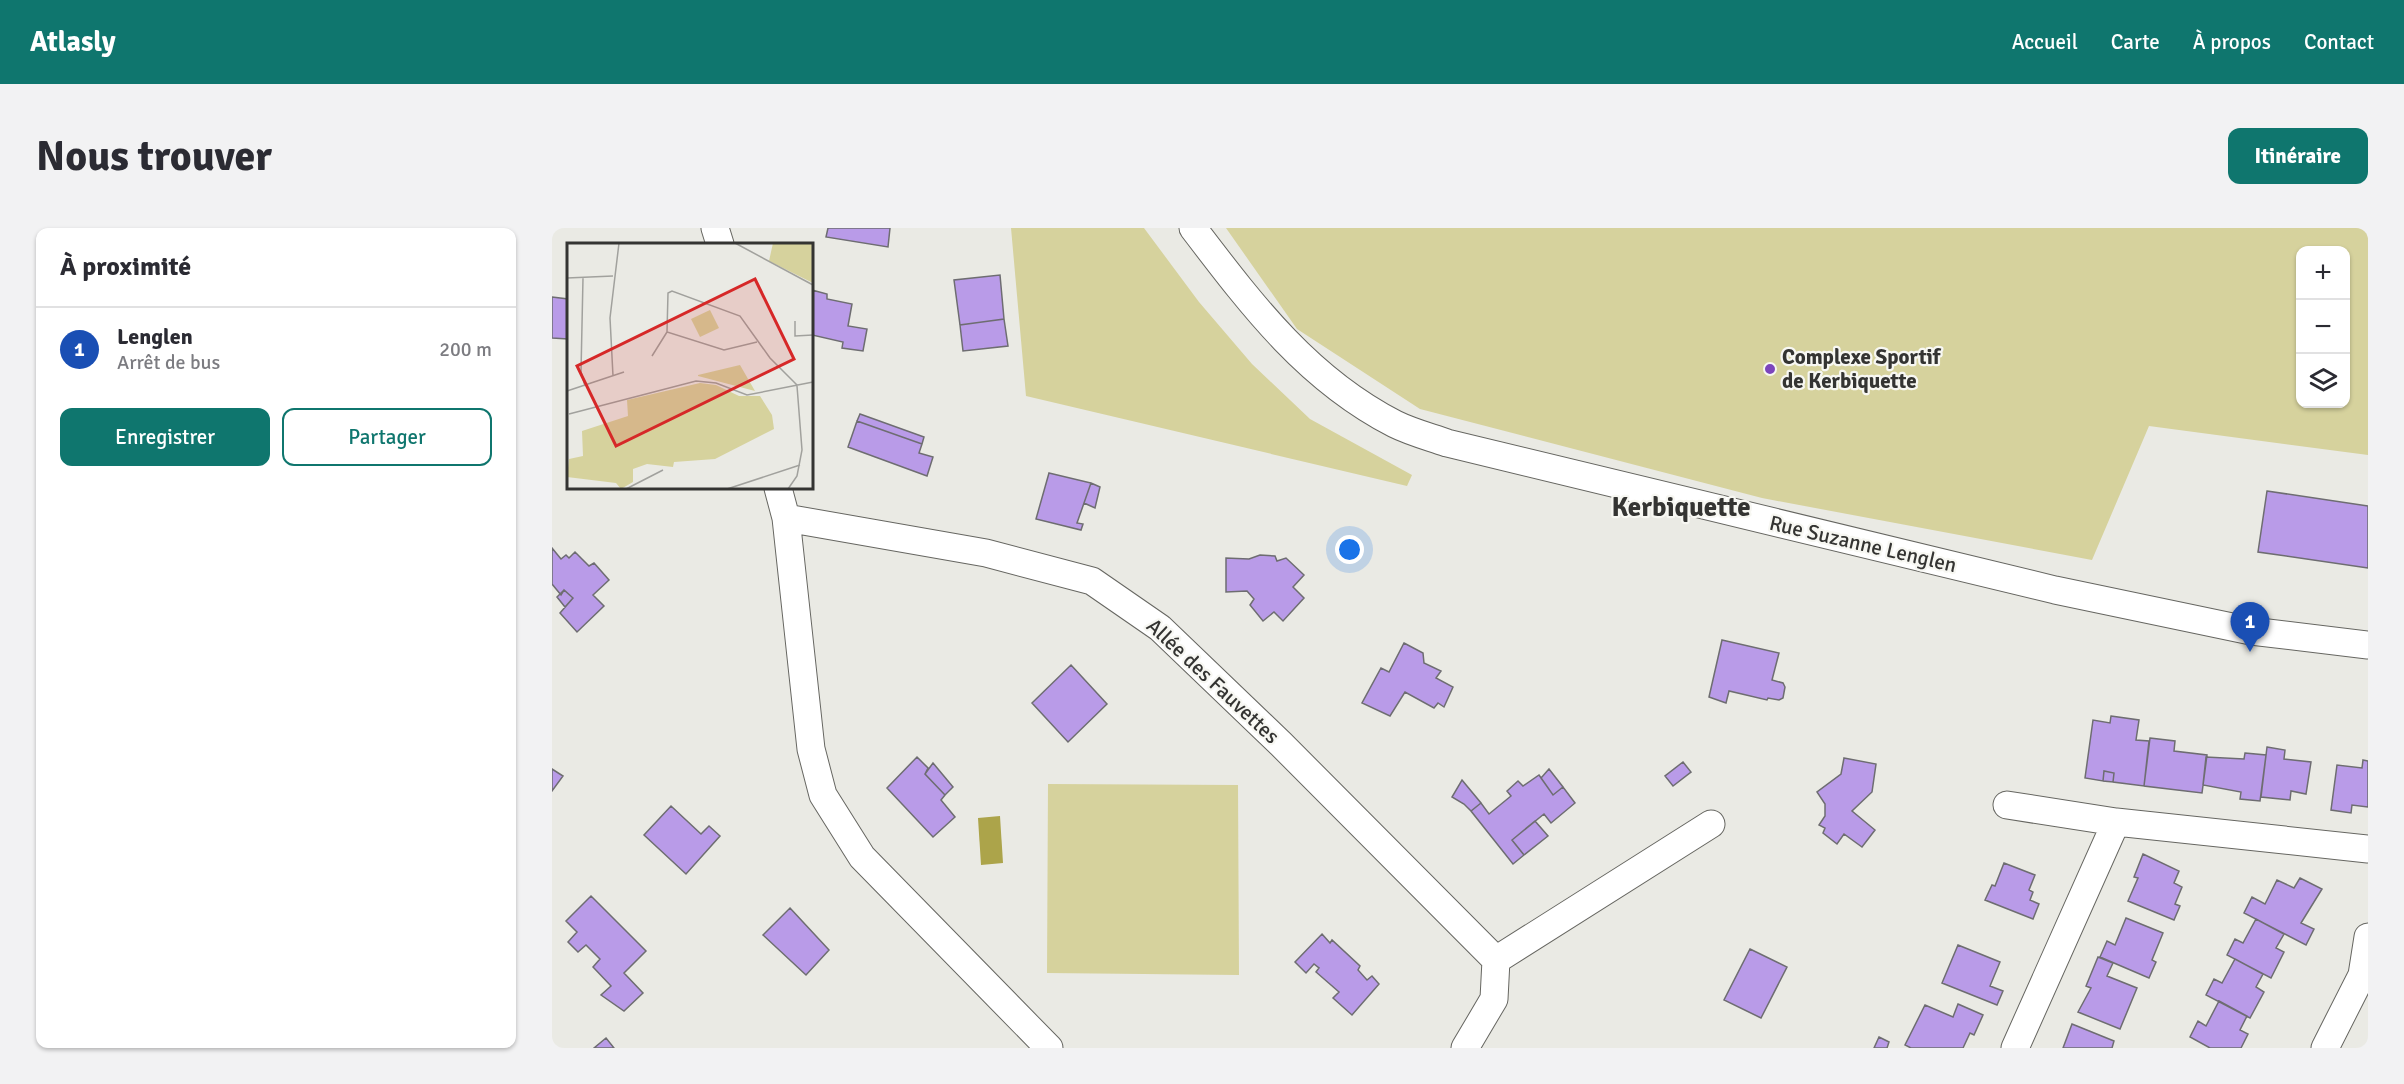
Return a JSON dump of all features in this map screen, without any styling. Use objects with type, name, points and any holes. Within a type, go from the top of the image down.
[{"type":"street","points":[[715,228],[720,243]]},
{"type":"street","name":"Rue Suzanne Lenglen","points":[[1193,228],[1250,303],[1290,348],[1353,398],[1396,424],[1447,443],[2055,590],[2251,631],[2368,645]]},
{"type":"street","points":[[778,489],[786,518],[811,748],[824,795],[862,857],[1049,1048]]},
{"type":"street","name":"Allée des Fauvettes","points":[[786,518],[986,553],[1092,581],[1160,628],[1281,744],[1496,960]]},
{"type":"street","points":[[2007,805],[2115,822],[2368,849]]},
{"type":"street","points":[[2015,1048],[2115,822]]},
{"type":"street","points":[[1465,1048],[1494,999],[1496,960],[1711,824]]},
{"type":"street","points":[[2325,1048],[2362,975],[2368,937]]},
{"type":"shaded area","points":[[1011,228],[1144,228],[1199,302],[1252,364],[1310,419],[1412,475],[1407,486],[1026,396]]},
{"type":"shaded area","name":"Complexe Sportif de Kerbiquette","points":[[1226,228],[2368,228],[2368,455],[2149,426],[2092,560],[1762,498],[1420,409],[1297,329]]},
{"type":"shaded area","points":[[1048,784],[1238,785],[1239,975],[1047,973]]},
{"type":"shaded area","points":[[1000,816],[1003,863],[981,865],[978,818]]},
{"type":"building","points":[[828,228],[890,228],[888,247],[826,237]]},
{"type":"building","points":[[1000,275],[1004,319],[960,325],[954,280]]},
{"type":"building","points":[[813,290],[827,294],[827,299],[852,304],[848,326],[867,329],[863,351],[842,348],[843,342],[813,335]]},
{"type":"building","points":[[552,297],[567,299],[567,339],[552,338]]},
{"type":"building","points":[[1004,319],[1008,346],[963,351],[960,325]]},
{"type":"building","points":[[860,414],[924,437],[922,444],[857,421]]},
{"type":"building","points":[[857,421],[922,444],[919,453],[933,457],[927,476],[848,447]]},
{"type":"building","points":[[1049,473],[1091,483],[1077,523],[1083,524],[1081,530],[1036,519]]},
{"type":"building","points":[[1091,483],[1100,487],[1095,508],[1084,503]]},
{"type":"building","points":[[2267,491],[2368,506],[2368,568],[2258,552]]},
{"type":"building","points":[[552,548],[561,559],[566,555],[569,558],[575,552],[589,566],[594,563],[609,580],[593,595],[604,606],[577,632],[560,613],[573,598],[564,590],[561,595],[552,584]]},
{"type":"building","points":[[1260,555],[1275,556],[1277,561],[1286,558],[1304,575],[1293,587],[1304,598],[1283,621],[1274,612],[1263,621],[1250,605],[1254,599],[1247,591],[1226,592],[1226,558],[1249,559]]},
{"type":"building","points":[[564,590],[573,598],[565,607],[557,597]]},
{"type":"building","points":[[1722,640],[1779,653],[1772,680],[1783,683],[1785,687],[1783,698],[1779,700],[1768,698],[1767,700],[1729,691],[1726,703],[1709,697]]},
{"type":"building","points":[[1404,643],[1423,653],[1424,663],[1441,671],[1436,678],[1453,687],[1444,707],[1438,703],[1434,708],[1405,692],[1390,716],[1362,703],[1381,668],[1389,672]]},
{"type":"building","points":[[1071,665],[1107,704],[1068,742],[1032,703]]},
{"type":"building","points":[[2111,716],[2139,720],[2136,740],[2149,741],[2144,786],[2113,782],[2114,773],[2104,771],[2103,781],[2085,778],[2093,720],[2110,723]]},
{"type":"building","points":[[2150,738],[2175,741],[2174,751],[2207,755],[2202,793],[2144,786]]},
{"type":"building","points":[[2267,747],[2285,750],[2284,759],[2311,762],[2306,794],[2291,791],[2290,800],[2261,797]]},
{"type":"building","points":[[2245,753],[2266,755],[2260,801],[2240,799],[2241,792],[2203,785],[2206,757],[2244,759]]},
{"type":"building","points":[[917,757],[928,768],[925,774],[945,795],[941,800],[955,817],[933,837],[887,788]]},
{"type":"building","points":[[1844,758],[1876,764],[1872,792],[1852,811],[1875,830],[1862,847],[1844,834],[1837,844],[1823,833],[1825,828],[1819,825],[1825,816],[1825,804],[1817,792],[1841,774]]},
{"type":"building","points":[[2363,760],[2368,761],[2368,807],[2352,805],[2351,813],[2331,810],[2337,765],[2362,768]]},
{"type":"building","points":[[1683,762],[1691,772],[1673,786],[1665,776]]},
{"type":"building","points":[[933,763],[953,787],[945,795],[925,774]]},
{"type":"building","points":[[552,769],[563,776],[552,791]]},
{"type":"building","points":[[1549,769],[1563,787],[1553,795],[1541,778]]},
{"type":"building","points":[[2104,771],[2114,773],[2113,782],[2103,781]]},
{"type":"building","points":[[1539,775],[1553,795],[1563,787],[1575,803],[1551,823],[1544,814],[1512,840],[1524,855],[1513,864],[1471,811],[1481,803],[1489,814],[1511,796],[1507,791],[1518,781],[1523,786]]},
{"type":"building","points":[[1462,780],[1481,803],[1471,811],[1452,797]]},
{"type":"building","points":[[671,806],[701,834],[709,826],[720,836],[686,874],[644,835]]},
{"type":"building","points":[[1535,821],[1548,836],[1524,855],[1512,840]]},
{"type":"building","points":[[2143,854],[2179,871],[2174,883],[2182,887],[2175,904],[2180,906],[2174,920],[2128,901],[2138,878],[2134,877]]},
{"type":"building","points":[[2004,863],[2035,875],[2029,890],[2033,892],[2030,900],[2039,904],[2033,919],[1985,900],[1992,885],[1995,886]]},
{"type":"building","points":[[2300,878],[2322,889],[2301,923],[2314,929],[2306,945],[2244,913],[2252,897],[2265,904],[2277,880],[2294,888]]},
{"type":"building","points":[[591,896],[646,951],[624,973],[643,993],[624,1011],[601,995],[611,986],[593,967],[600,959],[586,945],[578,952],[568,942],[577,932],[566,921]]},
{"type":"building","points":[[790,908],[829,950],[806,975],[763,935]]},
{"type":"building","points":[[2126,918],[2163,933],[2152,960],[2156,962],[2149,978],[2100,957],[2107,941],[2115,945]]},
{"type":"building","points":[[2256,919],[2284,934],[2276,948],[2284,952],[2271,978],[2227,955],[2235,939],[2243,943]]},
{"type":"building","points":[[1322,934],[1330,943],[1332,940],[1360,966],[1358,970],[1367,980],[1372,976],[1379,984],[1352,1015],[1333,998],[1339,992],[1316,972],[1319,968],[1314,964],[1306,973],[1295,962]]},
{"type":"building","points":[[1958,945],[2000,962],[1990,986],[2003,991],[1997,1005],[1942,983]]},
{"type":"building","points":[[1750,949],[1787,967],[1761,1018],[1724,1000]]},
{"type":"building","points":[[2098,957],[2113,963],[2107,976],[2137,988],[2120,1029],[2078,1012],[2091,988],[2086,986]]},
{"type":"building","points":[[2235,959],[2263,974],[2256,987],[2264,992],[2250,1018],[2206,995],[2214,979],[2222,983]]},
{"type":"building","points":[[2219,1001],[2247,1016],[2240,1030],[2248,1034],[2241,1048],[2210,1048],[2190,1037],[2198,1021],[2206,1026]]},
{"type":"building","points":[[1958,1004],[1983,1015],[1974,1035],[1970,1033],[1963,1048],[1911,1048],[1905,1045],[1925,1005],[1953,1017]]},
{"type":"building","points":[[2072,1024],[2114,1041],[2112,1048],[2063,1048]]},
{"type":"building","points":[[1879,1037],[1889,1042],[1887,1048],[1874,1048]]},
{"type":"building","points":[[606,1038],[614,1048],[594,1048]]},
{"type":"place","name":"Complexe Sportif de Kerbiquette","points":[[1770,369]]},
{"type":"place","name":"Lenglen","points":[[2250,652]]},
{"type":"district","name":"Kerbiquette","points":[[1681,507]]}]
